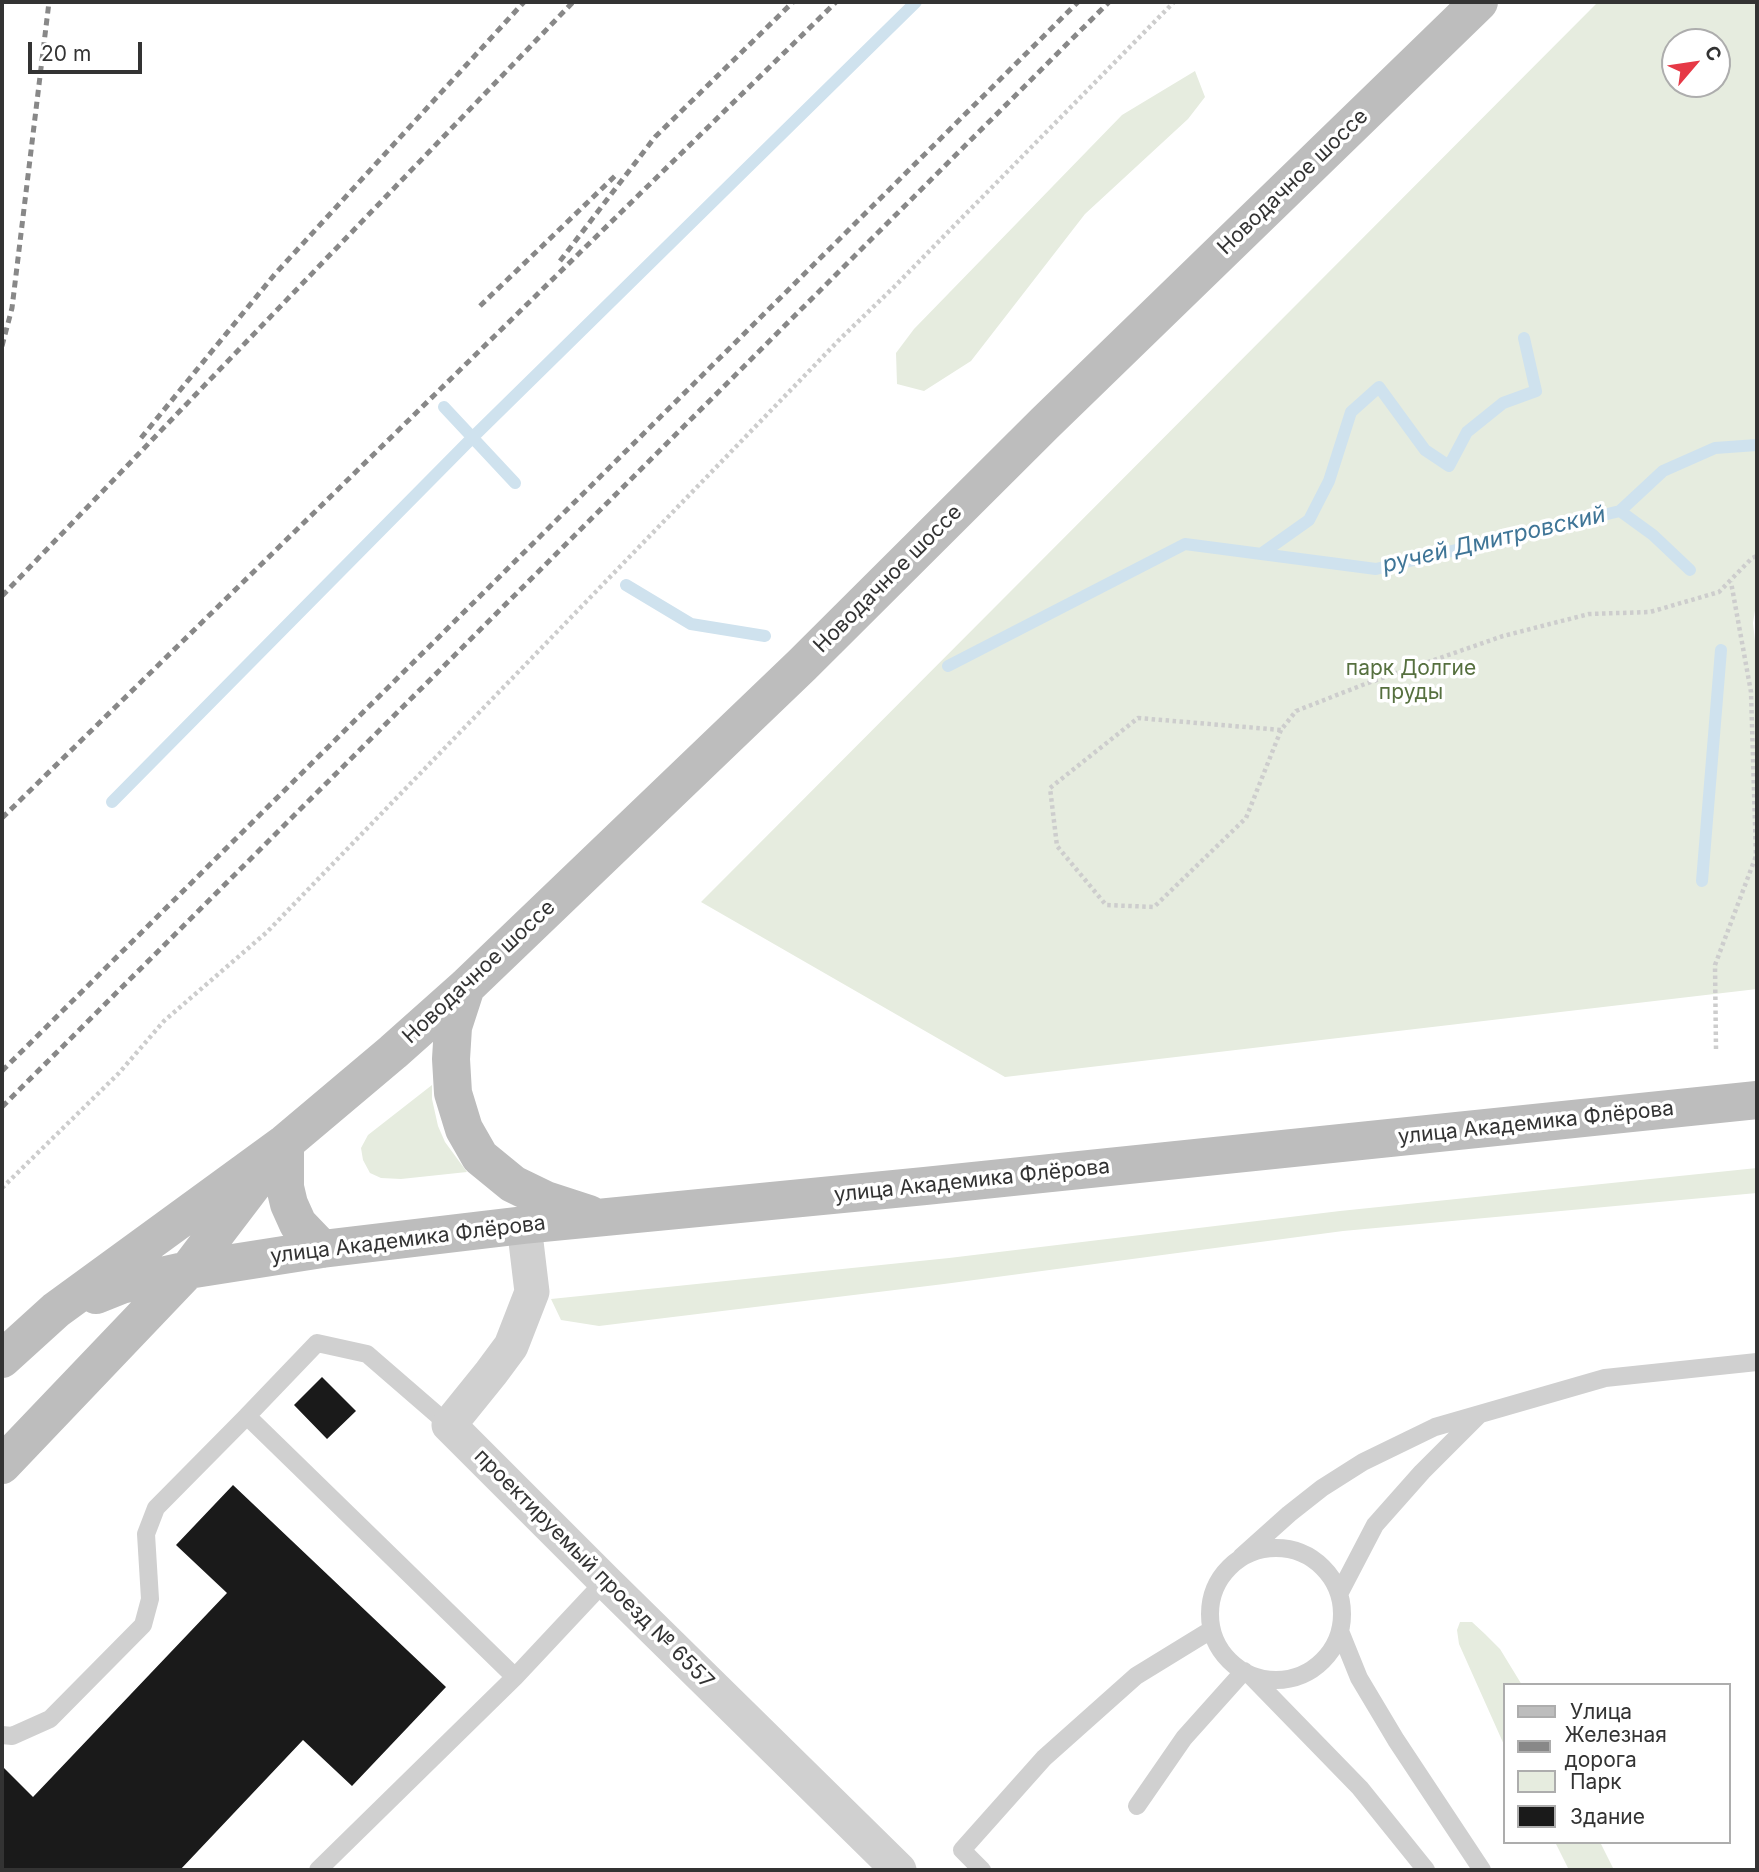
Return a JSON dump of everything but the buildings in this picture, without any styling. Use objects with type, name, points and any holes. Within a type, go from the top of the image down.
[{"type":"street","name":"Новодачное шоссе","points":[[2,1359],[56,1310],[285,1143],[466,987],[802,665],[1055,414],[1479,2]]},
{"type":"street","points":[[466,987],[453,1027],[453,1093],[464,1129],[480,1157],[513,1184],[547,1200],[601,1218]]},
{"type":"street","name":"улица Академика Флёрова","points":[[188,1270],[322,1249],[524,1225],[953,1184],[1757,1100]]},
{"type":"street","name":"Новодачное шоссе","points":[[2,1465],[188,1270],[285,1143]]},
{"type":"street","points":[[285,1143],[285,1187],[289,1204],[298,1224],[322,1249]]},
{"type":"street","points":[[449,1425],[511,1346],[531,1292],[524,1225]]},
{"type":"street","name":"Новодачное шоссе","points":[[56,1310],[121,1285],[188,1270]]},
{"type":"street","name":"проектируемый проезд № 6557","points":[[449,1425],[899,1870]]},
{"type":"lane","points":[[2,1735],[12,1736],[50,1719],[143,1625],[150,1599],[146,1534],[156,1508],[317,1343],[367,1354],[449,1425]]},
{"type":"lane","points":[[1426,1870],[1360,1788],[1248,1674],[1233,1665],[1219,1649],[1211,1630],[1209,1609],[1214,1588],[1226,1570],[1311,1497],[1363,1462],[1435,1427],[1605,1377],[1757,1362]]},
{"type":"lane","points":[[247,1416],[514,1676]]},
{"type":"lane","points":[[1339,1594],[1375,1525],[1422,1472],[1478,1416]]},
{"type":"lane","points":[[1241,1557],[1261,1549],[1282,1548],[1302,1553],[1318,1563],[1331,1577],[1339,1594],[1342,1612],[1340,1630],[1333,1648],[1321,1662],[1306,1673],[1288,1679],[1270,1680],[1248,1674]]},
{"type":"lane","points":[[318,1870],[514,1676],[605,1581]]},
{"type":"lane","points":[[982,1870],[962,1850],[1044,1758],[1136,1676],[1211,1630]]},
{"type":"lane","points":[[1340,1630],[1359,1678],[1396,1740],[1482,1870]]},
{"type":"lane","points":[[1138,1806],[1184,1738],[1248,1674]]},
{"type":"path","points":[[2,1188],[119,1073],[164,1021],[267,932],[840,339],[1174,2]]},
{"type":"path","points":[[1281,730],[1138,718],[1050,788],[1057,846],[1106,905],[1154,907],[1246,818],[1281,730],[1296,711],[1503,636],[1589,614],[1650,612],[1719,592],[1757,556]]},
{"type":"path","points":[[1716,1049],[1715,965],[1756,856],[1751,692],[1730,582]]},
{"type":"green space","name":"парк Долгие пруды","points":[[1598,2],[1757,2],[1757,598],[1753,623],[1757,659],[1757,989],[1005,1077],[701,902]]},
{"type":"green space","points":[[1195,71],[1205,97],[1188,119],[1085,214],[971,361],[924,391],[897,384],[896,353],[914,329],[1122,115]]},
{"type":"green space","points":[[432,1085],[438,1126],[445,1142],[467,1172],[401,1179],[381,1178],[370,1173],[363,1160],[361,1148],[368,1135]]},
{"type":"green space","points":[[1757,1168],[1757,1193],[1343,1231],[599,1326],[561,1320],[551,1299],[949,1258],[1340,1211]]},
{"type":"green space","points":[[1460,1622],[1472,1622],[1500,1649],[1521,1683],[1504,1683],[1504,1745],[1459,1644],[1457,1630]]},
{"type":"green space","points":[[1556,1844],[1601,1844],[1614,1870],[1569,1870]]},
{"type":"waterway","points":[[112,802],[472,438],[916,2]]},
{"type":"waterway","points":[[1261,554],[1309,520],[1329,481],[1351,412],[1379,387],[1425,450],[1449,466],[1467,432],[1503,403],[1536,391],[1524,338]]},
{"type":"waterway","name":"ручей Дмитровский","points":[[444,407],[515,483]]},
{"type":"waterway","name":"ручей Дмитровский","points":[[948,666],[1185,544],[1376,569],[1620,511],[1663,471],[1715,448],[1757,445]]},
{"type":"waterway","points":[[1620,511],[1653,535],[1690,570]]},
{"type":"waterway","name":"ручей Дмитровский","points":[[626,585],[691,624],[765,636]]},
{"type":"waterway","points":[[1702,881],[1721,650]]},
{"type":"railway","points":[[2,346],[12,308],[49,2]]},
{"type":"railway","points":[[141,438],[275,274],[524,2]]},
{"type":"railway","points":[[2,596],[573,2]]},
{"type":"railway","points":[[560,261],[655,137],[793,2]]},
{"type":"railway","points":[[2,818],[836,2]]},
{"type":"railway","points":[[2,1071],[1078,2]]},
{"type":"railway","points":[[2,1107],[1109,2]]},
{"type":"railway","points":[[480,306],[617,174]]}]
